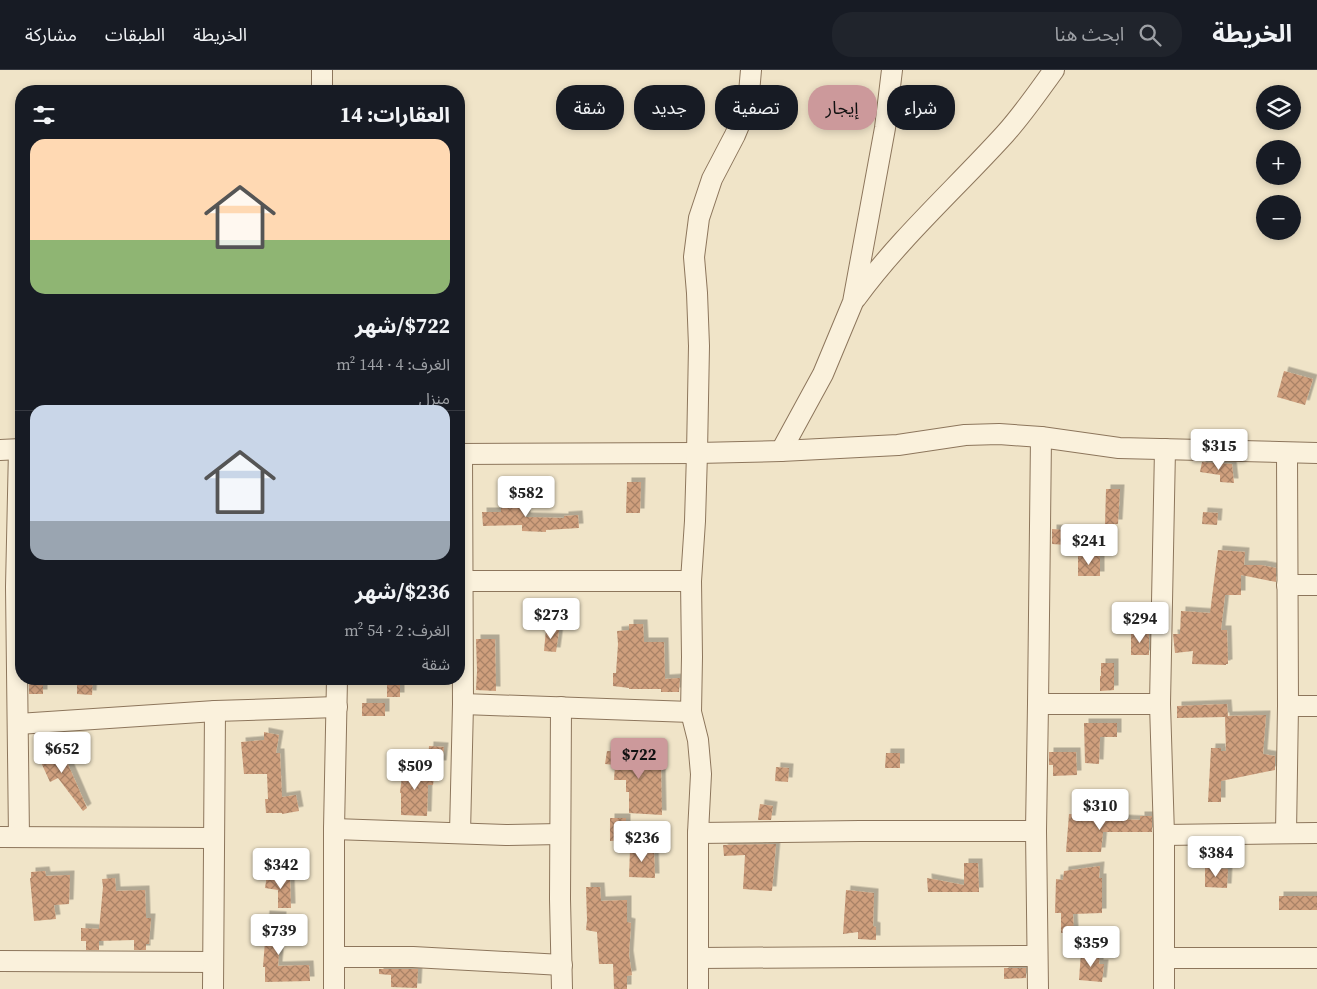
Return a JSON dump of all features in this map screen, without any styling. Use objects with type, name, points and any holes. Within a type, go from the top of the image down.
[{"type":"street","points":[[322,70],[322,85]]},
{"type":"street","points":[[698,989],[698,833],[701,774],[698,740],[691,712],[690,580],[695,521],[699,346],[698,293],[694,257],[699,218],[712,179],[735,135],[748,104],[751,70]]},
{"type":"street","points":[[781,450],[823,374],[853,302],[886,128],[892,70]]},
{"type":"street","points":[[853,302],[900,244],[1006,133],[1054,70]]},
{"type":"street","points":[[465,454],[697,453],[781,450],[898,445],[965,435],[990,434],[1041,438],[1119,448],[1317,453]]},
{"type":"street","points":[[1038,989],[1036,831],[1041,438]]},
{"type":"street","points":[[13,449],[15,495]]},
{"type":"street","points":[[1164,989],[1164,835],[1160,704],[1165,449]]},
{"type":"street","points":[[1286,833],[1288,706],[1287,453]]},
{"type":"street","points":[[465,581],[690,580]]},
{"type":"street","points":[[1287,585],[1317,585]]},
{"type":"street","points":[[18,685],[18,724],[9,836],[214,838]]},
{"type":"street","points":[[334,989],[334,829],[337,685]]},
{"type":"street","points":[[460,833],[462,685]]},
{"type":"street","points":[[462,704],[691,712]]},
{"type":"street","points":[[1038,704],[1160,704]]},
{"type":"street","points":[[1288,706],[1317,706]]},
{"type":"street","points":[[18,724],[215,710],[337,707]]},
{"type":"street","points":[[561,707],[562,989]]},
{"type":"street","points":[[213,989],[215,710]]},
{"type":"street","points":[[334,829],[506,835],[560,834]]},
{"type":"street","points":[[698,833],[1036,831]]},
{"type":"street","points":[[1164,835],[1317,833]]},
{"type":"street","points":[[699,958],[1037,956]]},
{"type":"street","points":[[334,957],[413,957],[562,965]]},
{"type":"street","points":[[1165,958],[1317,958]]},
{"type":"street","points":[[0,961],[213,962]]},
{"type":"building","points":[[1284,371],[1313,379],[1305,405],[1277,397]]},
{"type":"building","points":[[1202,462],[1232,464],[1234,483],[1220,482],[1220,475],[1200,472]]},
{"type":"building","points":[[627,482],[641,482],[640,513],[626,513]]},
{"type":"building","points":[[1106,489],[1120,489],[1118,524],[1105,524]]},
{"type":"building","points":[[501,499],[526,499],[526,517],[564,518],[564,516],[578,515],[579,528],[546,530],[546,532],[522,531],[522,525],[483,526],[482,512],[501,512]]},
{"type":"building","points":[[1203,512],[1218,513],[1217,525],[1202,524]]},
{"type":"building","points":[[1052,529],[1082,531],[1081,546],[1052,544]]},
{"type":"building","points":[[1218,550],[1245,552],[1244,565],[1261,565],[1276,568],[1276,582],[1241,575],[1241,595],[1225,595],[1221,630],[1227,630],[1228,664],[1192,664],[1193,651],[1175,653],[1173,634],[1180,634],[1181,611],[1210,613]]},
{"type":"building","points":[[1078,556],[1100,556],[1100,576],[1078,576]]},
{"type":"building","points":[[629,624],[643,624],[644,642],[664,642],[665,679],[680,678],[679,692],[661,692],[661,689],[629,689],[613,686],[613,673],[616,673],[617,631],[629,630]]},
{"type":"building","points":[[546,629],[559,630],[556,652],[544,651]]},
{"type":"building","points":[[1131,634],[1149,634],[1149,655],[1131,655]]},
{"type":"building","points":[[476,639],[495,639],[496,691],[476,690]]},
{"type":"building","points":[[1101,663],[1114,663],[1114,690],[1100,691]]},
{"type":"building","points":[[29,685],[43,685],[43,694],[29,694]]},
{"type":"building","points":[[77,685],[93,685],[92,695],[77,694]]},
{"type":"building","points":[[387,685],[400,685],[400,697],[387,697]]},
{"type":"building","points":[[362,703],[385,703],[385,716],[362,716]]},
{"type":"building","points":[[1227,704],[1228,716],[1266,715],[1263,754],[1275,756],[1275,770],[1221,781],[1221,802],[1208,802],[1211,748],[1221,748],[1221,751],[1226,751],[1225,717],[1177,718],[1177,706]]},
{"type":"building","points":[[1084,723],[1117,723],[1117,737],[1100,737],[1099,764],[1085,763]]},
{"type":"building","points":[[264,732],[279,735],[276,753],[280,753],[282,797],[296,795],[299,811],[282,814],[266,813],[265,799],[268,799],[267,774],[244,774],[241,742],[264,740]]},
{"type":"building","points":[[429,746],[444,747],[442,765],[428,764]]},
{"type":"building","points":[[61,748],[87,808],[83,811],[58,778],[50,782],[39,758]]},
{"type":"building","points":[[607,751],[653,753],[653,766],[661,766],[662,815],[629,813],[629,792],[626,792],[626,780],[614,780],[615,765],[605,764]]},
{"type":"building","points":[[1049,752],[1076,752],[1077,775],[1053,776],[1053,765],[1049,765]]},
{"type":"building","points":[[886,753],[900,753],[900,768],[885,768]]},
{"type":"building","points":[[403,766],[435,770],[433,785],[428,785],[427,816],[401,815],[400,793]]},
{"type":"building","points":[[776,767],[789,768],[788,782],[775,781]]},
{"type":"building","points":[[760,804],[773,806],[771,820],[758,820]]},
{"type":"building","points":[[1069,814],[1097,815],[1096,818],[1140,820],[1140,816],[1152,816],[1152,832],[1103,832],[1101,852],[1066,852]]},
{"type":"building","points":[[610,818],[626,818],[626,840],[610,841]]},
{"type":"building","points":[[776,844],[772,891],[743,889],[745,855],[724,856],[723,845]]},
{"type":"building","points":[[630,849],[654,849],[655,878],[629,877]]},
{"type":"building","points":[[964,863],[978,863],[979,892],[928,892],[927,878],[964,885]]},
{"type":"building","points":[[1100,866],[1099,878],[1102,878],[1102,913],[1073,914],[1074,933],[1061,933],[1061,913],[1055,913],[1056,879],[1063,880],[1064,871]]},
{"type":"building","points":[[1205,868],[1228,869],[1227,888],[1205,887]]},
{"type":"building","points":[[45,871],[46,876],[70,875],[69,904],[54,905],[56,919],[34,921],[31,872]]},
{"type":"building","points":[[267,875],[290,880],[291,908],[278,908],[278,890],[265,888]]},
{"type":"building","points":[[115,878],[116,891],[145,890],[146,918],[151,918],[149,944],[146,944],[146,950],[134,950],[134,940],[99,941],[99,950],[86,950],[86,941],[81,941],[81,928],[99,930],[102,879]]},
{"type":"building","points":[[586,887],[600,887],[601,901],[627,900],[627,922],[631,923],[629,955],[632,975],[627,976],[627,989],[614,989],[613,964],[599,964],[597,932],[586,930]]},
{"type":"building","points":[[846,890],[874,893],[873,926],[876,927],[876,940],[858,939],[858,932],[843,934]]},
{"type":"building","points":[[1279,896],[1317,896],[1317,910],[1279,910]]},
{"type":"building","points":[[265,915],[282,916],[278,966],[309,965],[310,981],[265,982],[265,967],[263,967]]},
{"type":"building","points":[[1081,952],[1100,954],[1099,964],[1104,964],[1102,982],[1079,980]]},
{"type":"building","points":[[1004,968],[1026,968],[1026,978],[1004,979]]},
{"type":"building","points":[[379,969],[418,969],[417,988],[391,987],[391,975],[379,974]]}]
